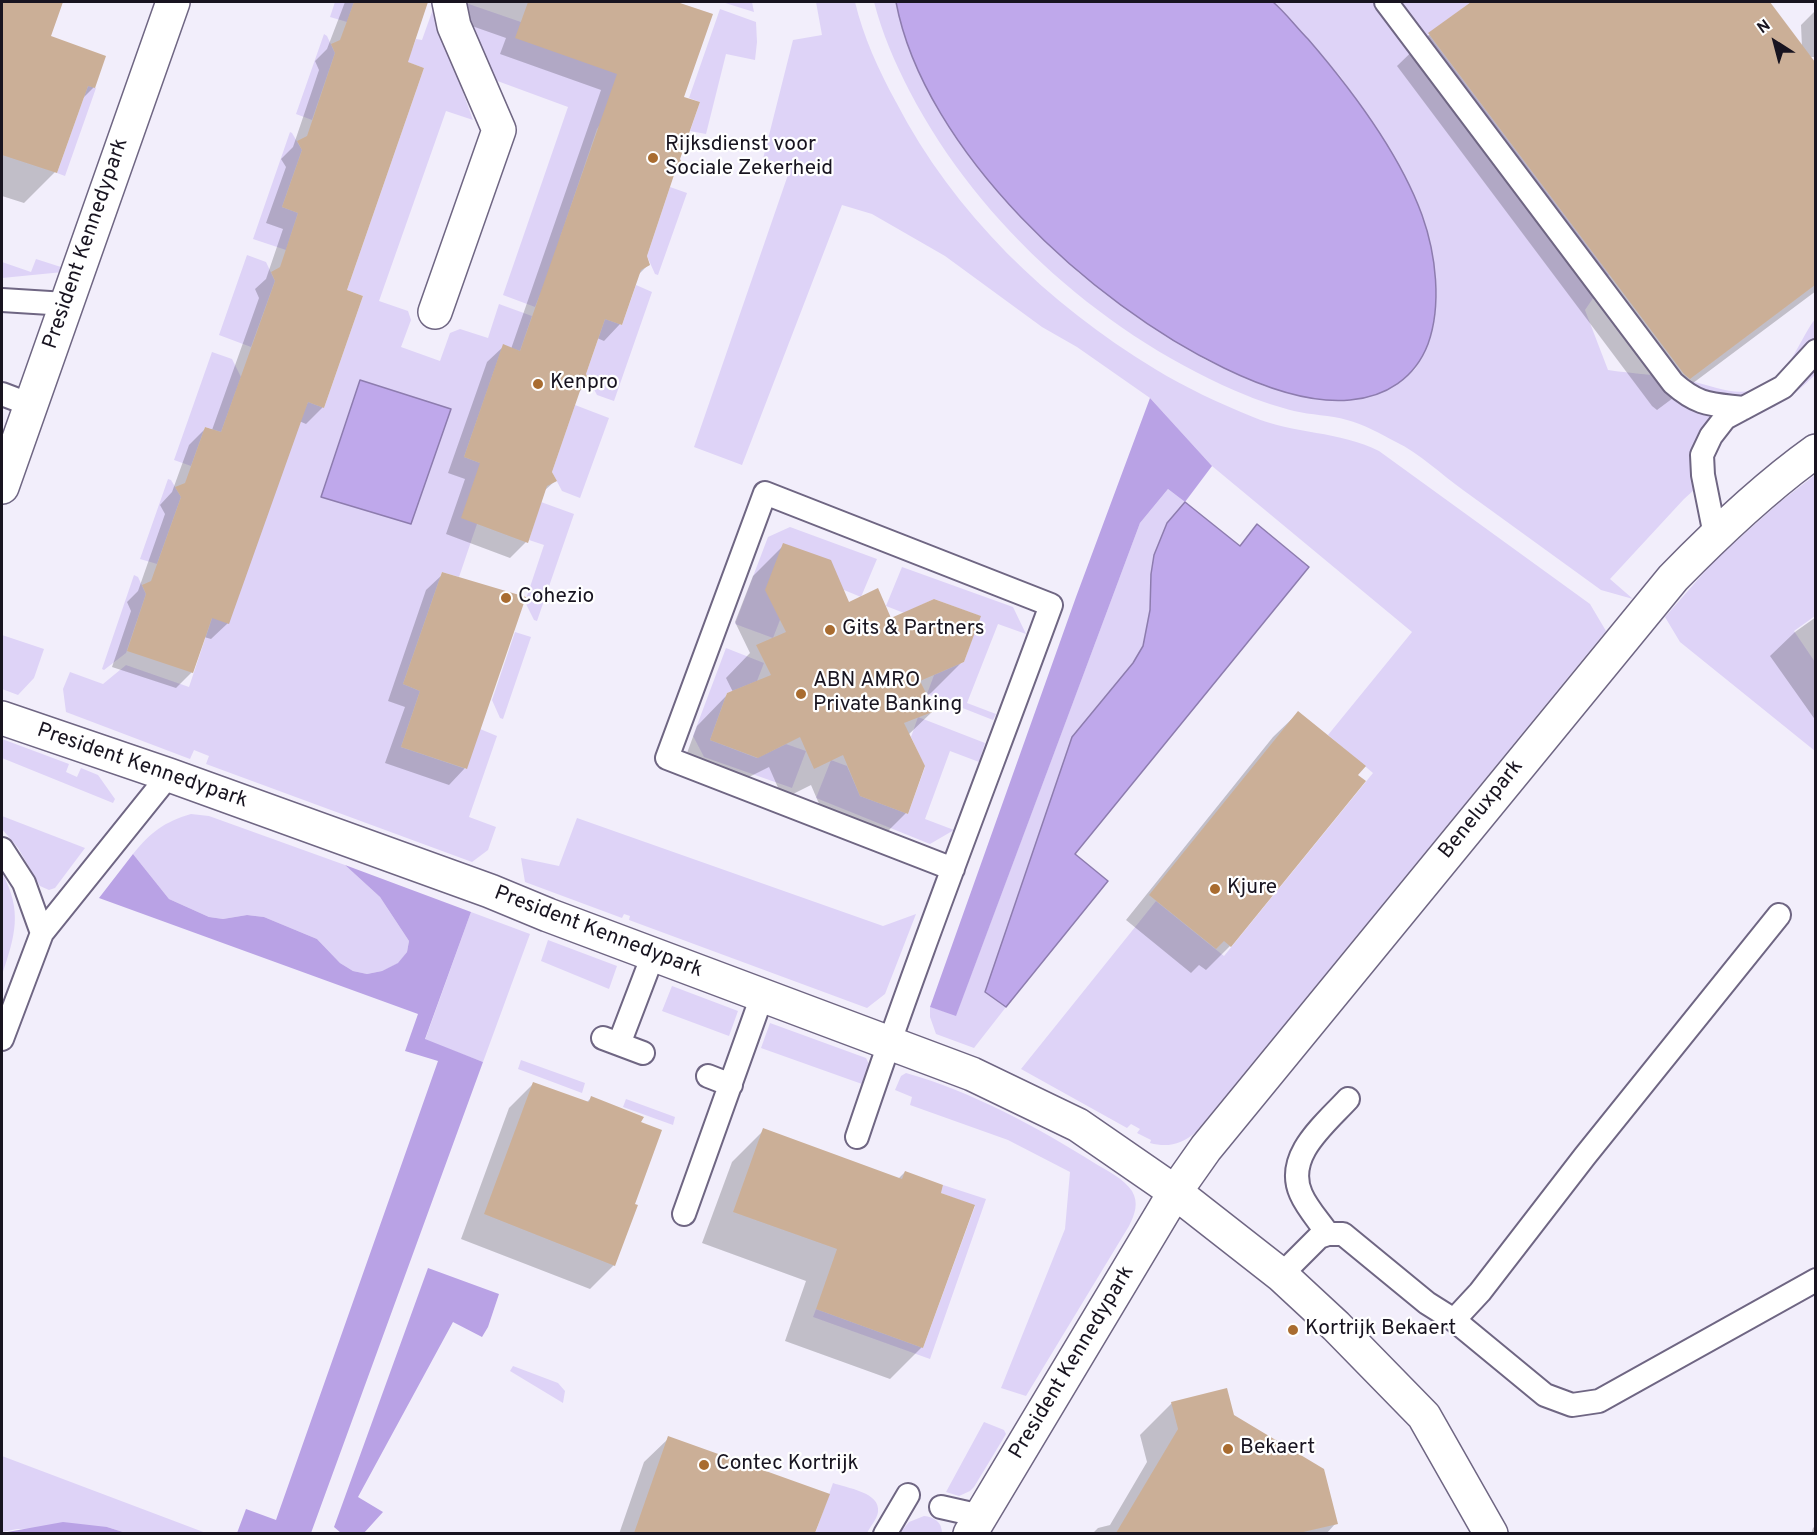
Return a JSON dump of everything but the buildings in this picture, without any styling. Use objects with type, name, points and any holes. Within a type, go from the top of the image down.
[{"type":"street","name":"President Kennedypark","points":[[2,487],[16,399],[66,304],[173,2]]},
{"type":"street","points":[[435,312],[500,130],[454,26],[449,2]]},
{"type":"street","name":"Beneluxpark","points":[[1175,1192],[1206,1148],[1673,578],[1715,535],[1815,451]]},
{"type":"street","name":"President Kennedypark","points":[[2,718],[490,891],[653,955],[972,1074],[1078,1125],[1175,1192],[1281,1275],[1336,1326],[1424,1416],[1491,1533]]},
{"type":"street","name":"President Kennedypark","points":[[976,1525],[1175,1192]]},
{"type":"lane","points":[[1386,2],[1673,383],[1688,396],[1706,404],[1744,408]]},
{"type":"lane","points":[[2,300],[66,304]]},
{"type":"lane","points":[[1715,535],[1703,475],[1702,455],[1711,436],[1725,418],[1783,387],[1815,351]]},
{"type":"lane","points":[[857,1137],[888,1043],[953,869],[1051,604],[765,493],[667,758],[953,869]]},
{"type":"lane","points":[[2,1039],[42,933],[169,776]]},
{"type":"lane","points":[[2,849],[24,884],[42,933]]},
{"type":"lane","points":[[1455,1320],[1480,1292],[1585,1156],[1779,915]]},
{"type":"lane","points":[[643,1053],[611,1041],[653,955]]},
{"type":"lane","points":[[684,1214],[762,996]]},
{"type":"lane","points":[[708,1077],[731,1085]]},
{"type":"lane","points":[[1328,1234],[1301,1195],[1297,1166],[1306,1146],[1347,1099]]},
{"type":"lane","points":[[1281,1275],[1313,1242],[1328,1234],[1344,1234],[1427,1303],[1455,1320],[1545,1395],[1572,1405],[1599,1401],[1815,1280]]},
{"type":"lane","points":[[885,1533],[908,1495]]},
{"type":"lane","points":[[941,1507],[976,1525]]},
{"type":"shaded area","points":[[335,2],[354,2],[347,22],[330,17]]},
{"type":"shaded area","points":[[463,2],[521,22],[633,79],[597,129],[559,241],[556,301],[540,295],[535,307],[503,295],[568,107],[492,79],[483,61]]},
{"type":"shaded area","points":[[722,2],[752,2],[754,12]]},
{"type":"shaded area","points":[[816,2],[855,2],[867,40],[896,102],[919,143],[946,182],[975,219],[1007,253],[1078,316],[1155,369],[1215,401],[1268,423],[1333,436],[1364,444],[1379,451],[1590,604],[1606,631],[1196,1132],[1175,1144],[1150,1143],[1151,1140],[1137,1133],[1140,1129],[1131,1124],[1127,1128],[1021,1069],[1156,901],[1224,956],[1373,773],[1328,735],[1412,632],[1212,466],[1150,398],[1077,347],[1042,327],[945,256],[872,214],[842,205],[742,465],[694,447],[790,169],[763,159],[793,40],[822,35]]},
{"type":"shaded area","points":[[874,2],[896,2],[904,32],[921,75],[941,113],[1078,272],[1141,320],[1204,359],[1264,386],[1323,399],[1404,379],[1416,368],[1432,332],[1435,280],[1422,216],[1388,147],[1340,76],[1273,2],[1471,2],[1428,34],[1609,275],[1585,310],[1608,370],[1681,379],[1737,392],[1748,391],[1770,383],[1781,373],[1815,319],[1815,375],[1784,401],[1733,428],[1723,437],[1716,446],[1713,458],[1715,471],[1684,499],[1610,579],[1633,599],[1601,590],[1405,447],[1353,422],[1294,411],[1248,396],[1196,372],[1146,343],[1098,310],[1053,273],[1011,232],[973,188],[939,141],[910,92],[889,48]]},
{"type":"shaded area","points":[[896,2],[1273,2],[1325,59],[1373,122],[1401,168],[1422,215],[1434,263],[1436,296],[1435,313],[1428,344],[1415,367],[1398,384],[1376,395],[1334,401],[1301,396],[1269,387],[1224,368],[1173,340],[1121,305],[1070,264],[1021,217],[977,167],[940,113],[913,58]]},
{"type":"shaded area","points":[[433,9],[473,120],[446,111],[379,301],[408,311],[411,320],[401,347],[440,361],[450,333],[460,329],[488,338],[499,304],[532,316],[520,351],[503,345],[464,457],[480,463],[477,524],[459,577],[442,572],[403,684],[420,691],[401,747],[466,769],[480,729],[497,736],[469,817],[496,827],[488,850],[472,862],[206,764],[209,756],[194,750],[190,759],[66,712],[63,689],[70,672],[103,684],[126,665],[189,687],[212,618],[308,402],[324,408],[363,296],[347,290],[424,68],[407,62],[416,39],[422,40]]},
{"type":"shaded area","points":[[720,9],[756,22],[755,60],[726,54],[706,134],[690,131],[700,102],[689,98]]},
{"type":"shaded area","points":[[324,34],[335,53],[312,120],[296,114]]},
{"type":"shaded area","points":[[88,86],[96,88],[65,176],[57,173]]},
{"type":"shaded area","points":[[290,132],[302,150],[282,207],[298,213],[286,250],[253,239]]},
{"type":"shaded area","points":[[670,187],[687,193],[658,275],[655,274],[647,256]]},
{"type":"shaded area","points":[[247,255],[266,262],[275,281],[251,347],[219,335]]},
{"type":"shaded area","points":[[36,259],[64,268],[63,272],[2,278],[2,262],[31,272]]},
{"type":"shaded area","points":[[636,285],[652,292],[614,401],[597,395],[586,374],[605,319],[622,325]]},
{"type":"shaded area","points":[[212,352],[232,359],[241,377],[221,432],[205,427],[191,466],[174,460]]},
{"type":"shaded area","points":[[360,380],[451,409],[411,524],[321,497]]},
{"type":"shaded area","points":[[1150,398],[1212,466],[1185,502],[1168,489],[1140,523],[956,1016],[930,1007],[1076,597]]},
{"type":"shaded area","points":[[575,405],[609,418],[580,498],[562,491],[552,472]]},
{"type":"shaded area","points":[[1815,475],[1815,616],[1794,631],[1815,662],[1815,751],[1680,642],[1665,617],[1715,560],[1780,502]]},
{"type":"shaded area","points":[[168,479],[171,480],[181,497],[157,564],[140,559]]},
{"type":"shaded area","points":[[1168,489],[1185,502],[1167,523],[1155,555],[1151,574],[1150,610],[1143,646],[1133,663],[1072,737],[985,992],[1006,1007],[974,1048],[936,1034],[930,1017],[930,1007],[956,1015],[1140,523]]},
{"type":"shaded area","points":[[541,502],[574,514],[537,621],[534,620],[525,602],[544,545],[529,540]]},
{"type":"shaded area","points":[[1185,502],[1240,546],[1257,524],[1309,567],[1075,854],[1108,881],[1006,1007],[985,992],[1072,737],[1133,663],[1143,646],[1150,610],[1154,555],[1167,523]]},
{"type":"shaded area","points":[[790,527],[877,559],[861,597],[844,590],[780,620],[773,638],[735,624],[768,537]]},
{"type":"shaded area","points":[[902,567],[1013,607],[1026,634],[998,624],[967,703],[996,714],[993,720],[927,694],[934,675],[964,662],[980,616],[934,599],[904,613],[886,606]]},
{"type":"shaded area","points":[[134,575],[138,577],[146,594],[126,653],[104,670],[102,669]]},
{"type":"shaded area","points":[[515,632],[531,637],[503,719],[500,718],[492,700]]},
{"type":"shaded area","points":[[2,635],[44,649],[34,678],[18,695],[2,689]]},
{"type":"shaded area","points":[[726,648],[764,663],[757,681],[727,693],[710,740],[757,758],[786,744],[806,751],[792,788],[704,757],[693,736]]},
{"type":"shaded area","points":[[918,717],[985,743],[979,762],[950,751],[925,819],[954,830],[930,844],[816,798],[831,760],[847,766],[860,796],[908,814],[925,767],[911,737]]},
{"type":"shaded area","points":[[2,739],[69,764],[66,772],[77,777],[81,768],[98,775],[115,799],[113,803],[2,758]]},
{"type":"shaded area","points":[[191,814],[209,816],[345,865],[380,897],[409,941],[407,952],[399,963],[382,971],[367,974],[353,971],[340,963],[317,939],[264,917],[247,915],[223,919],[209,917],[169,899],[133,854],[159,829]]},
{"type":"shaded area","points":[[2,816],[85,848],[55,888],[49,890],[40,886],[18,848],[2,829]]},
{"type":"shaded area","points":[[577,818],[883,926],[916,914],[885,994],[867,1008],[629,920],[630,916],[624,914],[622,918],[525,882],[521,858],[559,866]]},
{"type":"shaded area","points":[[133,854],[169,899],[209,917],[223,919],[247,915],[264,917],[317,939],[340,963],[353,971],[367,974],[382,971],[398,963],[407,952],[409,941],[380,897],[345,865],[471,912],[425,1039],[483,1062],[311,1533],[237,1533],[246,1509],[276,1520],[438,1061],[405,1051],[418,1014],[99,898]]},
{"type":"shaded area","points":[[2,873],[13,899],[15,924],[2,975]]},
{"type":"shaded area","points":[[471,912],[530,934],[483,1062],[425,1040]]},
{"type":"shaded area","points":[[548,940],[617,966],[609,989],[541,961]]},
{"type":"shaded area","points":[[672,986],[738,1011],[729,1036],[662,1011]]},
{"type":"shaded area","points":[[770,1023],[866,1058],[869,1064],[862,1084],[761,1048]]},
{"type":"shaded area","points":[[521,1060],[585,1083],[582,1093],[518,1069]]},
{"type":"shaded area","points":[[906,1073],[980,1100],[1028,1124],[1116,1176],[1129,1187],[1134,1195],[1135,1208],[1129,1226],[1026,1396],[1001,1388],[1065,1229],[1070,1172],[1008,1140],[910,1105],[912,1097],[895,1090],[901,1076]]},
{"type":"shaded area","points":[[626,1099],[675,1117],[673,1125],[623,1107]]},
{"type":"shaded area","points":[[943,1185],[986,1199],[930,1359],[813,1317],[816,1309],[923,1348],[975,1206],[941,1193]]},
{"type":"shaded area","points":[[428,1268],[499,1294],[488,1327],[482,1337],[453,1322],[358,1497],[383,1512],[364,1533],[341,1533],[334,1527]]},
{"type":"shaded area","points":[[513,1366],[558,1383],[565,1391],[563,1403],[510,1371]]},
{"type":"shaded area","points":[[984,1422],[1004,1430],[1006,1434],[970,1491],[959,1496],[946,1492]]},
{"type":"shaded area","points":[[2,1456],[206,1533],[126,1533],[107,1527],[17,1529],[2,1532]]},
{"type":"shaded area","points":[[833,1483],[862,1492],[874,1500],[878,1512],[867,1533],[815,1534]]},
{"type":"shaded area","points":[[924,1516],[937,1521],[942,1533],[900,1533],[909,1522]]},
{"type":"shaded area","points":[[63,1522],[107,1527],[126,1533],[2,1533]]},
{"type":"place","name":"Rijksdienst voor Sociale Zekerheid","points":[[653,158]]},
{"type":"place","name":"Kenpro","points":[[538,384]]},
{"type":"place","name":"Cohezio","points":[[506,598]]},
{"type":"place","name":"Gits & Partners","points":[[830,630]]},
{"type":"place","name":"ABN AMRO Private Banking","points":[[801,694]]},
{"type":"place","name":"Kjure","points":[[1215,889]]},
{"type":"place","name":"Kortrijk Bekaert","points":[[1293,1330]]},
{"type":"place","name":"Bekaert","points":[[1228,1449]]},
{"type":"place","name":"Contec Kortrijk","points":[[704,1465]]}]
